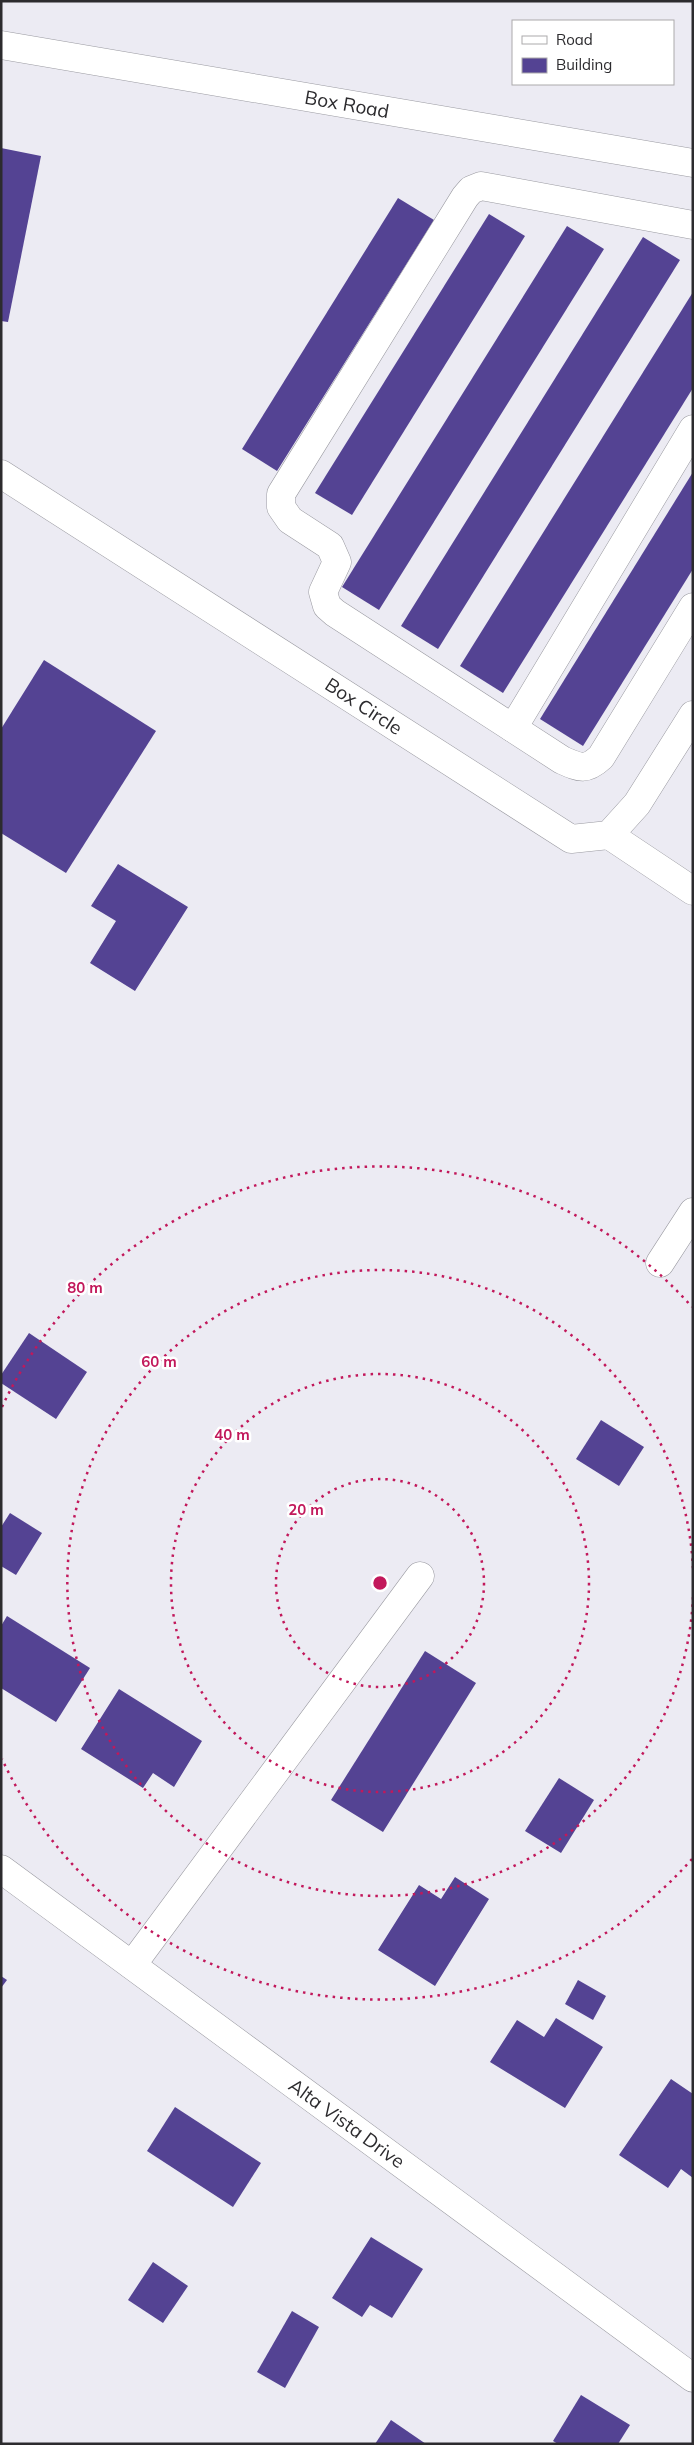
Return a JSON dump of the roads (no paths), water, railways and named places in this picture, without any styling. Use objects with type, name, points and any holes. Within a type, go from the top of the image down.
[{"type":"street","name":"Box Road","points":[[1,45],[693,163]]},
{"type":"street","points":[[693,225],[481,186],[471,190],[459,206],[282,494],[281,507],[290,520],[330,546],[334,554],[337,562],[323,592],[327,606],[512,728],[578,768],[591,766],[601,756],[693,607]]},
{"type":"street","points":[[512,728],[693,429]]},
{"type":"street","name":"Box Circle","points":[[1,474],[572,839],[609,835]]},
{"type":"street","points":[[693,715],[637,804],[609,835],[693,891]]},
{"type":"street","points":[[660,1263],[693,1212]]},
{"type":"street","points":[[132,1965],[420,1576]]},
{"type":"street","name":"Alta Vista Drive","points":[[1,1869],[693,2378]]}]
